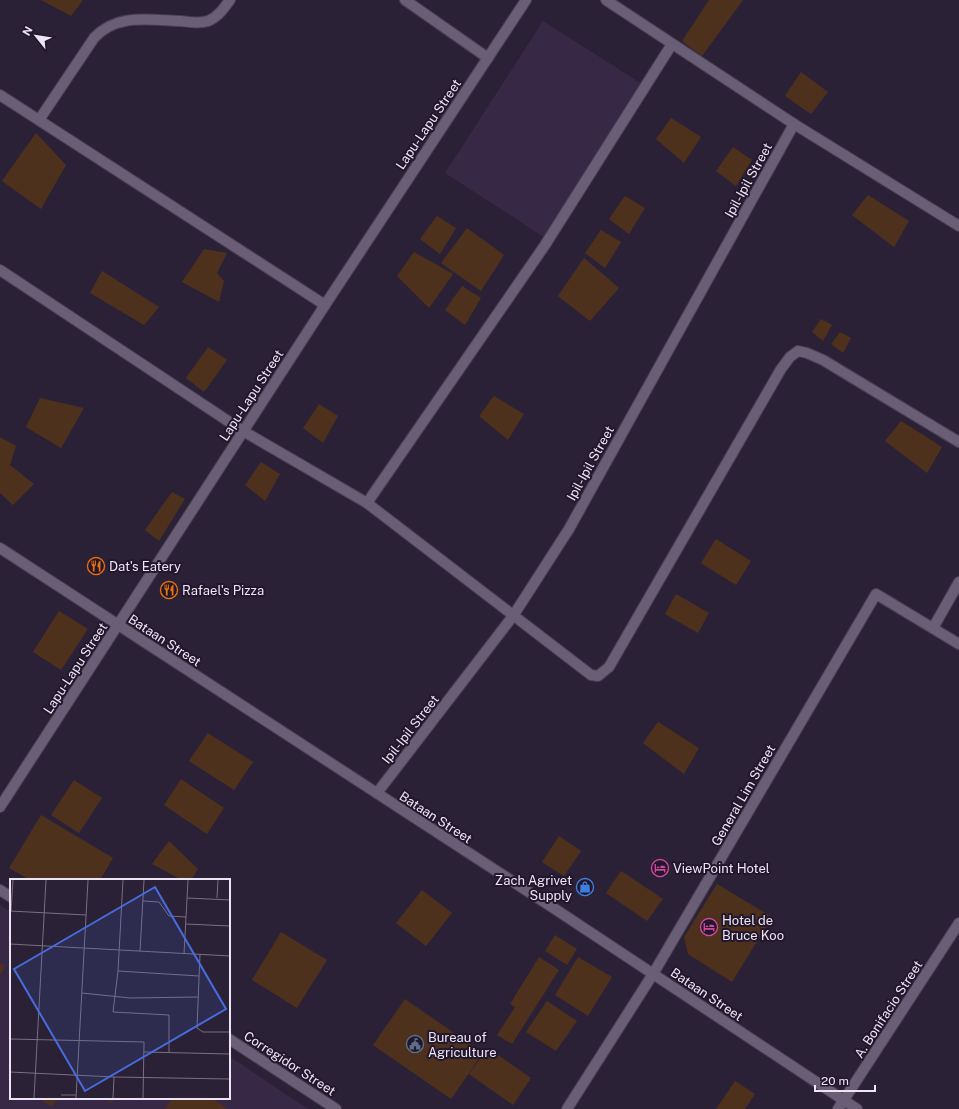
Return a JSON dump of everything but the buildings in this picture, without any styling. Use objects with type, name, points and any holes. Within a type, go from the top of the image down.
[{"type":"street","points":[[39,120],[94,38],[102,29],[124,21],[145,19],[199,22],[208,21],[218,15],[230,0]]},
{"type":"street","points":[[405,0],[488,58]]},
{"type":"street","name":"Lapu-Lapu Street","points":[[0,807],[325,305],[526,0]]},
{"type":"street","points":[[606,0],[794,124],[959,226]]},
{"type":"street","points":[[367,503],[545,245],[672,44]]},
{"type":"street","points":[[0,95],[325,305]]},
{"type":"street","name":"Ipil-Ipil Street","points":[[376,793],[513,616],[569,529],[794,124]]},
{"type":"street","points":[[0,270],[244,431],[367,503],[586,672],[598,676],[604,673],[781,369],[790,357],[798,351],[823,360],[959,442]]},
{"type":"street","name":"Bataan Street","points":[[0,548],[653,974],[841,1105],[857,1109]]},
{"type":"street","points":[[959,582],[932,628],[959,644]]},
{"type":"street","name":"General Lim Street","points":[[567,1109],[653,974],[876,594],[932,628]]},
{"type":"street","points":[[0,890],[10,896]]},
{"type":"street","name":"A. Bonifacio Street","points":[[841,1105],[959,923]]},
{"type":"street","name":"Corregidor Street","points":[[230,1040],[336,1109]]},
{"type":"shaded area","points":[[543,21],[642,84],[544,237],[445,173]]},
{"type":"shaded area","points":[[0,905],[10,911],[10,1099],[230,1099],[230,1057],[308,1109],[0,1109]]},
{"type":"place","name":"Dat's Eatery","points":[[96,566]]},
{"type":"place","name":"Rafael's Pizza","points":[[169,590]]},
{"type":"place","name":"ViewPoint Hotel","points":[[660,868]]},
{"type":"place","name":"Zach Agrivet Supply","points":[[585,887]]},
{"type":"place","name":"Hotel de Bruce Koo","points":[[709,927]]},
{"type":"place","name":"Bureau of Agriculture","points":[[415,1044]]}]
